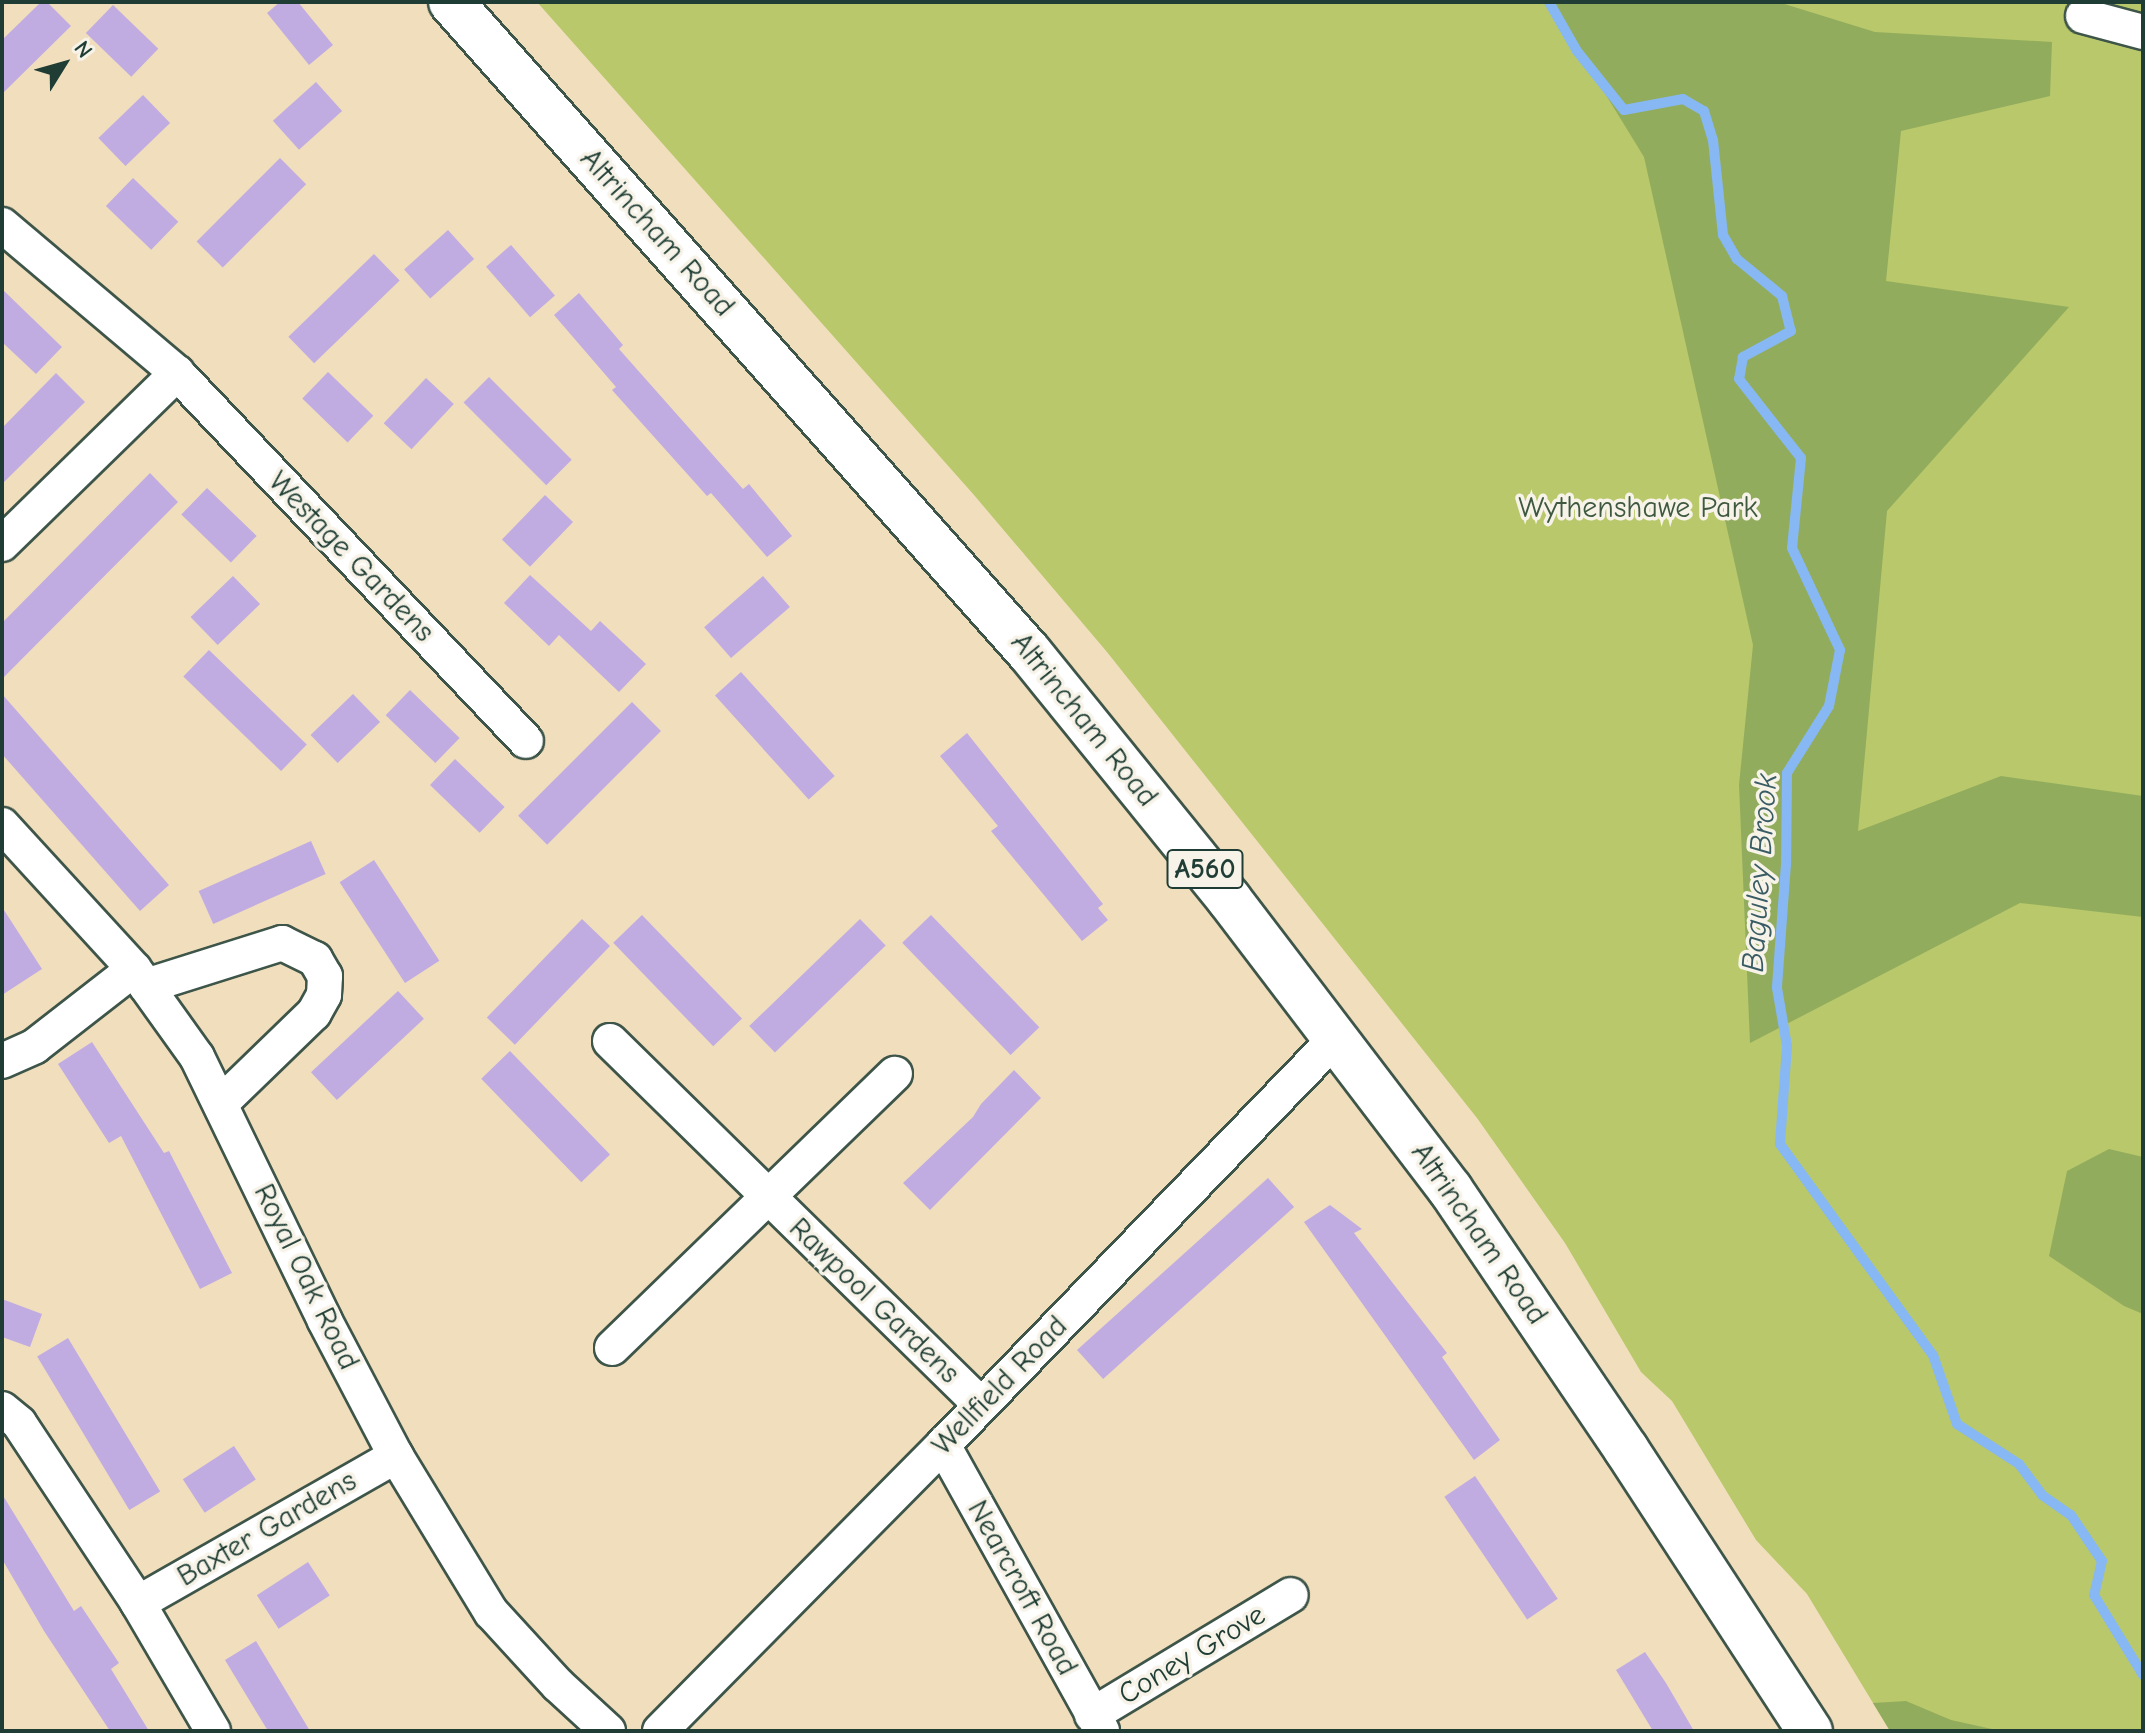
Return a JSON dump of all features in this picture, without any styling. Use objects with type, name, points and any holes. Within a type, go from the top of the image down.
[{"type":"highway","name":"Altrincham Road","points":[[451,2],[1029,652],[1229,899],[1450,1189],[1525,1297],[1810,1731]]},
{"type":"street","points":[[2083,16],[2143,32]]},
{"type":"street","name":"Westage Gardens","points":[[2,225],[177,373],[526,741]]},
{"type":"street","points":[[2,544],[177,373]]},
{"type":"street","name":"Royal Oak Road","points":[[2,825],[140,978],[197,1057],[325,1321],[396,1456],[491,1612],[558,1685],[608,1731]]},
{"type":"street","points":[[2,1061],[35,1046],[140,978],[282,943],[315,959],[325,976],[324,995],[314,1013],[221,1103]]},
{"type":"street","name":"Wellfield Road","points":[[660,1731],[943,1445],[1336,1038]]},
{"type":"street","name":"Rawpool Gardens","points":[[610,1041],[981,1405]]},
{"type":"street","name":"Rawpool Gardens","points":[[612,1348],[895,1074]]},
{"type":"street","points":[[2,1409],[19,1423],[138,1603],[213,1731]]},
{"type":"street","name":"Nearcroft Road","points":[[943,1445],[1097,1723]]},
{"type":"street","name":"Baxter Gardens","points":[[138,1603],[396,1456]]},
{"type":"street","name":"Coney Grove","points":[[1097,1723],[1291,1595]]},
{"type":"green space","name":"Wythenshawe Park","points":[[537,2],[2143,2],[2143,1731],[1890,1731],[1807,1594],[1756,1540],[1672,1401],[1641,1372],[1565,1243],[1477,1118],[1107,652],[974,495]]},
{"type":"green space","points":[[1549,2],[1778,2],[1875,32],[2052,42],[2050,96],[1901,131],[1886,281],[2069,307],[1887,511],[1858,831],[2001,776],[2143,796],[2143,917],[2020,903],[1750,1043],[1739,785],[1753,645],[1644,157]]},
{"type":"green space","points":[[2109,1149],[2143,1157],[2143,1314],[2124,1306],[2049,1256],[2067,1171]]},
{"type":"green space","points":[[1906,1701],[1951,1720],[2001,1731],[1890,1731],[1873,1703]]},
{"type":"building","points":[[41,2],[47,2],[71,26],[2,94],[2,40]]},
{"type":"building","points":[[280,2],[298,2],[333,45],[309,65],[267,13]]},
{"type":"building","points":[[113,5],[158,49],[131,77],[86,33]]},
{"type":"building","points":[[316,82],[342,111],[299,150],[273,121]]},
{"type":"building","points":[[143,95],[170,123],[125,166],[98,138]]},
{"type":"building","points":[[280,158],[306,184],[223,268],[197,241]]},
{"type":"building","points":[[133,178],[178,222],[151,250],[106,206]]},
{"type":"building","points":[[448,230],[474,259],[430,298],[404,269]]},
{"type":"building","points":[[511,245],[555,296],[530,317],[486,267]]},
{"type":"building","points":[[374,254],[400,281],[314,363],[288,337]]},
{"type":"building","points":[[2,289],[62,347],[36,374],[2,342]]},
{"type":"building","points":[[579,293],[623,345],[619,349],[743,489],[749,484],[792,536],[767,557],[711,493],[707,496],[612,390],[616,387],[554,315]]},
{"type":"building","points":[[328,372],[373,416],[348,442],[302,399]]},
{"type":"building","points":[[56,373],[85,402],[2,484],[2,428]]},
{"type":"building","points":[[489,377],[572,460],[546,485],[464,402]]},
{"type":"building","points":[[426,378],[454,404],[412,449],[384,423]]},
{"type":"building","points":[[150,473],[178,502],[2,679],[2,623]]},
{"type":"building","points":[[207,488],[257,536],[231,563],[181,515]]},
{"type":"building","points":[[545,495],[573,522],[530,567],[502,540]]},
{"type":"building","points":[[530,575],[591,631],[600,621],[646,664],[619,692],[559,635],[549,646],[504,603]]},
{"type":"building","points":[[233,576],[260,604],[218,645],[191,617]]},
{"type":"building","points":[[763,576],[790,607],[731,658],[704,627]]},
{"type":"building","points":[[209,650],[307,744],[281,771],[183,677]]},
{"type":"building","points":[[741,672],[835,776],[809,799],[715,695]]},
{"type":"building","points":[[410,690],[460,738],[435,763],[386,715]]},
{"type":"building","points":[[2,694],[169,885],[140,911],[2,754]]},
{"type":"building","points":[[353,694],[380,722],[338,763],[311,735]]},
{"type":"building","points":[[632,702],[661,731],[547,845],[518,816]]},
{"type":"building","points":[[967,733],[1103,904],[1098,908],[1108,920],[1082,941],[991,831],[998,826],[940,756]]},
{"type":"building","points":[[455,759],[505,807],[480,833],[430,785]]},
{"type":"building","points":[[311,841],[326,874],[213,924],[199,891]]},
{"type":"building","points":[[374,860],[439,961],[405,983],[340,882]]},
{"type":"building","points":[[2,907],[42,969],[2,995]]},
{"type":"building","points":[[642,915],[742,1019],[713,1046],[613,943]]},
{"type":"building","points":[[931,915],[1039,1027],[1011,1055],[902,943]]},
{"type":"building","points":[[582,919],[610,946],[515,1045],[487,1018]]},
{"type":"building","points":[[860,919],[886,946],[775,1053],[749,1026]]},
{"type":"building","points":[[398,991],[424,1019],[337,1100],[311,1072]]},
{"type":"building","points":[[92,1042],[164,1153],[169,1151],[232,1273],[200,1289],[121,1136],[109,1143],[58,1064]]},
{"type":"building","points":[[510,1051],[610,1155],[581,1182],[481,1079]]},
{"type":"building","points":[[1014,1070],[1041,1098],[930,1210],[903,1183],[973,1117],[981,1104]]},
{"type":"building","points":[[1268,1178],[1294,1207],[1103,1379],[1077,1350]]},
{"type":"building","points":[[1330,1205],[1362,1229],[1354,1233],[1447,1353],[1442,1357],[1500,1440],[1474,1460],[1304,1222]]},
{"type":"building","points":[[2,1299],[42,1314],[30,1347],[2,1337]]},
{"type":"building","points":[[68,1338],[160,1491],[129,1510],[37,1357]]},
{"type":"building","points":[[234,1446],[256,1480],[205,1513],[183,1479]]},
{"type":"building","points":[[1475,1476],[1558,1599],[1527,1619],[1444,1497]]},
{"type":"building","points":[[2,1494],[74,1611],[81,1606],[119,1663],[111,1669],[149,1731],[110,1731],[44,1631],[2,1559]]},
{"type":"building","points":[[308,1562],[330,1596],[279,1629],[257,1595]]},
{"type":"building","points":[[256,1641],[310,1731],[268,1731],[225,1660]]},
{"type":"building","points":[[1645,1652],[1694,1731],[1653,1731],[1616,1670]]},
{"type":"waterway","name":"Baguley Brook","points":[[1549,2],[1577,51],[1624,110],[1683,99],[1704,111],[1713,140],[1723,235],[1737,259],[1782,296],[1791,331],[1743,357],[1739,379],[1801,458],[1792,548],[1840,650],[1829,706],[1787,773],[1786,864],[1777,988],[1787,1046],[1780,1144],[1933,1355],[1957,1424],[2019,1464],[2042,1495],[2071,1515],[2102,1561],[2094,1595],[2143,1675]]}]
